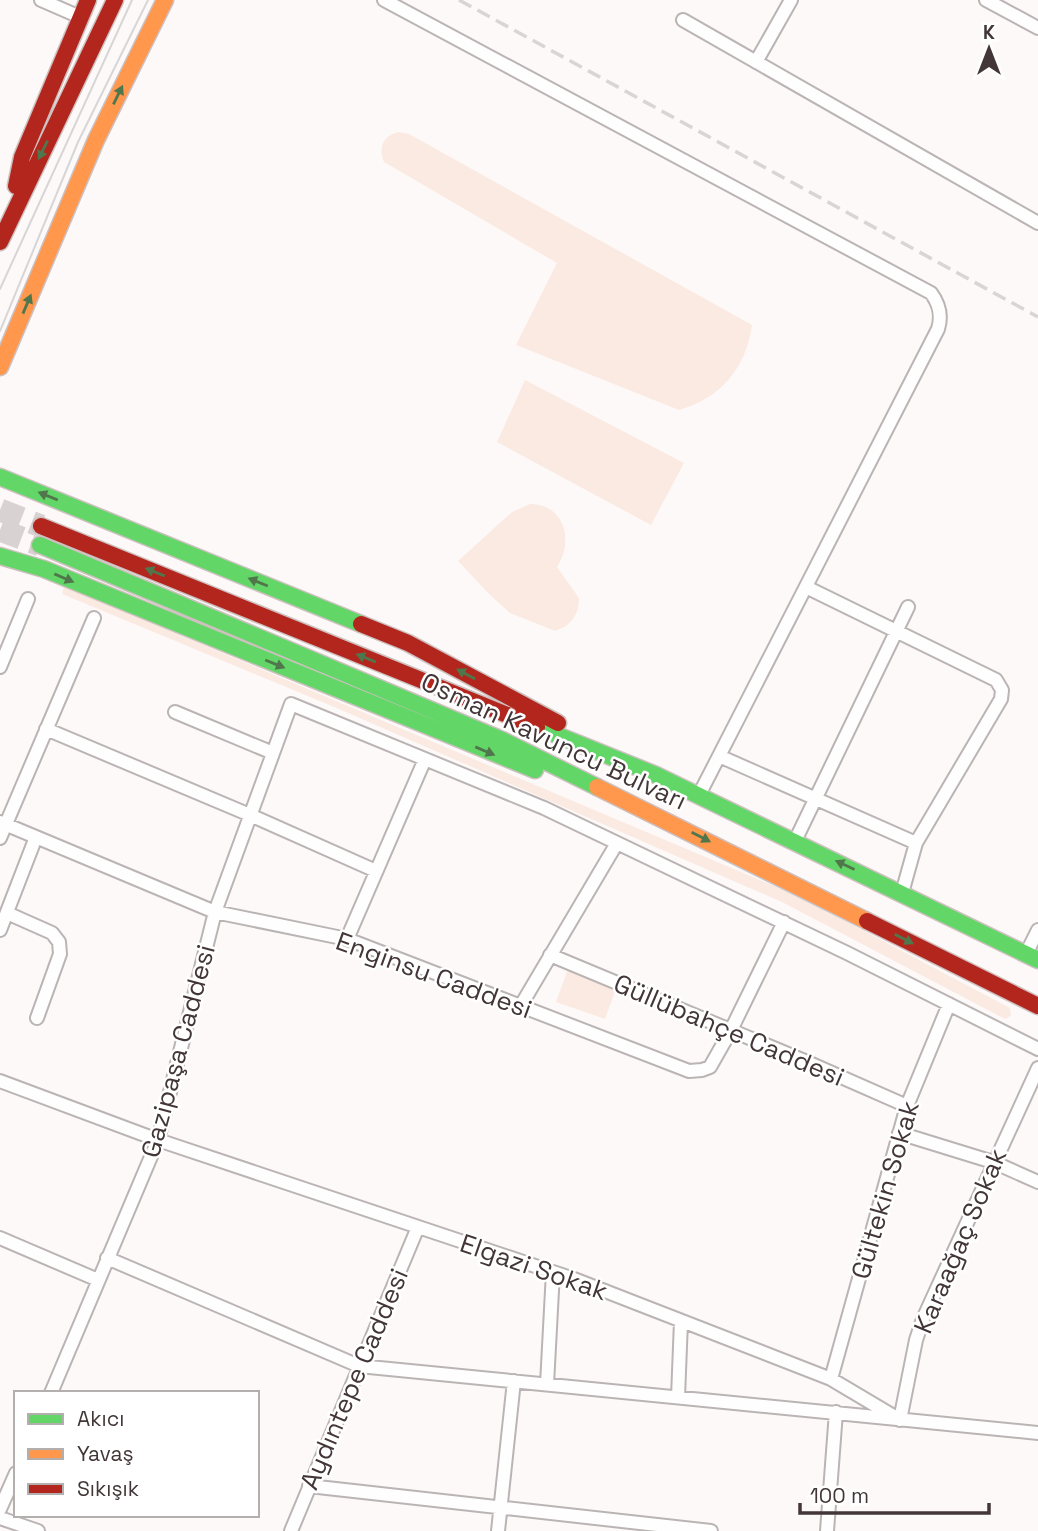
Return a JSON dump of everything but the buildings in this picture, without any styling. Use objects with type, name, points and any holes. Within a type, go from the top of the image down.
[{"type":"highway","points":[[8,221],[22,157],[88,0]]},
{"type":"highway","points":[[0,242],[115,0]]},
{"type":"highway","points":[[0,366],[96,140],[165,0]]},
{"type":"highway","points":[[49,252],[81,204],[181,0]]},
{"type":"highway","points":[[0,477],[408,643],[656,775]]},
{"type":"highway","name":"Osman Kavuncu Bulvarı","points":[[41,526],[656,775],[1032,957]]},
{"type":"highway","name":"Osman Kavuncu Bulvarı","points":[[40,545],[500,739],[1038,1006]]},
{"type":"highway","points":[[0,556],[23,562],[506,760],[640,807]]},
{"type":"highway","points":[[0,563],[23,562]]},
{"type":"street","points":[[41,0],[80,17]]},
{"type":"street","points":[[384,0],[931,293],[935,298],[940,316],[938,329],[699,795]]},
{"type":"street","points":[[756,62],[791,0]]},
{"type":"street","points":[[986,0],[1038,28]]},
{"type":"street","points":[[683,20],[1038,223]]},
{"type":"street","points":[[806,587],[996,680],[1002,690],[1001,699],[916,843],[902,892]]},
{"type":"street","points":[[0,667],[28,599]]},
{"type":"street","points":[[794,841],[908,607]]},
{"type":"street","points":[[0,838],[3,823],[94,618]]},
{"type":"street","name":"Gazipaşa Caddesi","points":[[52,1391],[158,1140],[215,912],[291,704],[425,759]]},
{"type":"street","points":[[174,712],[273,753]]},
{"type":"street","points":[[46,729],[376,871]]},
{"type":"street","points":[[719,756],[916,843]]},
{"type":"street","points":[[347,939],[425,759],[544,808],[784,922],[1038,1049]]},
{"type":"street","name":"Enginsu Caddesi","points":[[3,823],[215,912],[347,939],[689,1071],[710,1067],[784,922]]},
{"type":"street","points":[[0,930],[36,837]]},
{"type":"street","points":[[520,1007],[617,843]]},
{"type":"street","points":[[6,913],[52,933],[59,942],[60,954],[37,1018]]},
{"type":"street","points":[[1032,957],[1038,930]]},
{"type":"street","name":"Güllübahçe Caddesi","points":[[550,956],[907,1106]]},
{"type":"street","name":"Gültekin Sokak","points":[[831,1379],[907,1106],[949,1004]]},
{"type":"street","name":"Karaağaç Sokak","points":[[900,1420],[916,1340],[923,1319],[1038,1068]]},
{"type":"street","name":"Elgazi Sokak","points":[[0,1081],[158,1140],[553,1272],[831,1379],[900,1420]]},
{"type":"street","points":[[899,1133],[993,1162],[1038,1182]]},
{"type":"street","name":"Aydıntepe Caddesi","points":[[291,1531],[418,1227]]},
{"type":"street","points":[[0,1238],[98,1280]]},
{"type":"street","points":[[107,1258],[359,1366],[1038,1433]]},
{"type":"street","points":[[547,1384],[553,1272]]},
{"type":"street","points":[[678,1397],[681,1321]]},
{"type":"street","points":[[498,1531],[514,1381]]},
{"type":"street","points":[[827,1531],[836,1412]]},
{"type":"street","points":[[0,1509],[14,1478]]},
{"type":"street","points":[[309,1486],[711,1531]]},
{"type":"street","points":[[0,1517],[20,1528],[38,1531]]},
{"type":"shaded area","points":[[399,132],[409,134],[752,325],[749,341],[737,368],[719,389],[707,398],[679,410],[516,345],[557,263],[384,162],[383,143],[389,136]]},
{"type":"shaded area","points":[[525,380],[684,463],[651,525],[497,442]]},
{"type":"shaded area","points":[[530,504],[551,510],[563,526],[565,546],[557,567],[579,598],[578,610],[573,619],[555,631],[510,613],[458,561],[512,512]]},
{"type":"shaded area","points":[[64,586],[798,896],[1010,1008],[1011,1016],[1005,1019],[782,902],[332,706],[62,594]]},
{"type":"shaded area","points":[[568,969],[617,986],[605,1019],[556,1002]]},
{"type":"tunnel","points":[[0,510],[41,526]]},
{"type":"tunnel","points":[[0,530],[40,545]]},
{"type":"tram line","points":[[0,289],[132,0]]},
{"type":"tram line","points":[[0,331],[78,142],[148,0]]},
{"type":"railway","points":[[459,0],[1038,317]]},
{"type":"traffic: fast","points":[[0,477],[361,624]]},
{"type":"traffic: fast","points":[[40,545],[500,739],[597,787]]},
{"type":"traffic: fast","points":[[0,556],[44,569],[535,770]]},
{"type":"traffic: fast","points":[[537,727],[656,775],[1038,960]]},
{"type":"traffic: slow","points":[[0,367],[96,140],[165,0]]},
{"type":"traffic: slow","points":[[597,787],[867,921]]},
{"type":"traffic: jam","points":[[16,186],[22,157],[88,0]]},
{"type":"traffic: jam","points":[[0,242],[115,0]]},
{"type":"traffic: jam","points":[[41,526],[537,727]]},
{"type":"traffic: jam","points":[[361,624],[408,643],[558,723]]},
{"type":"traffic: jam","points":[[867,921],[1038,1006]]}]
